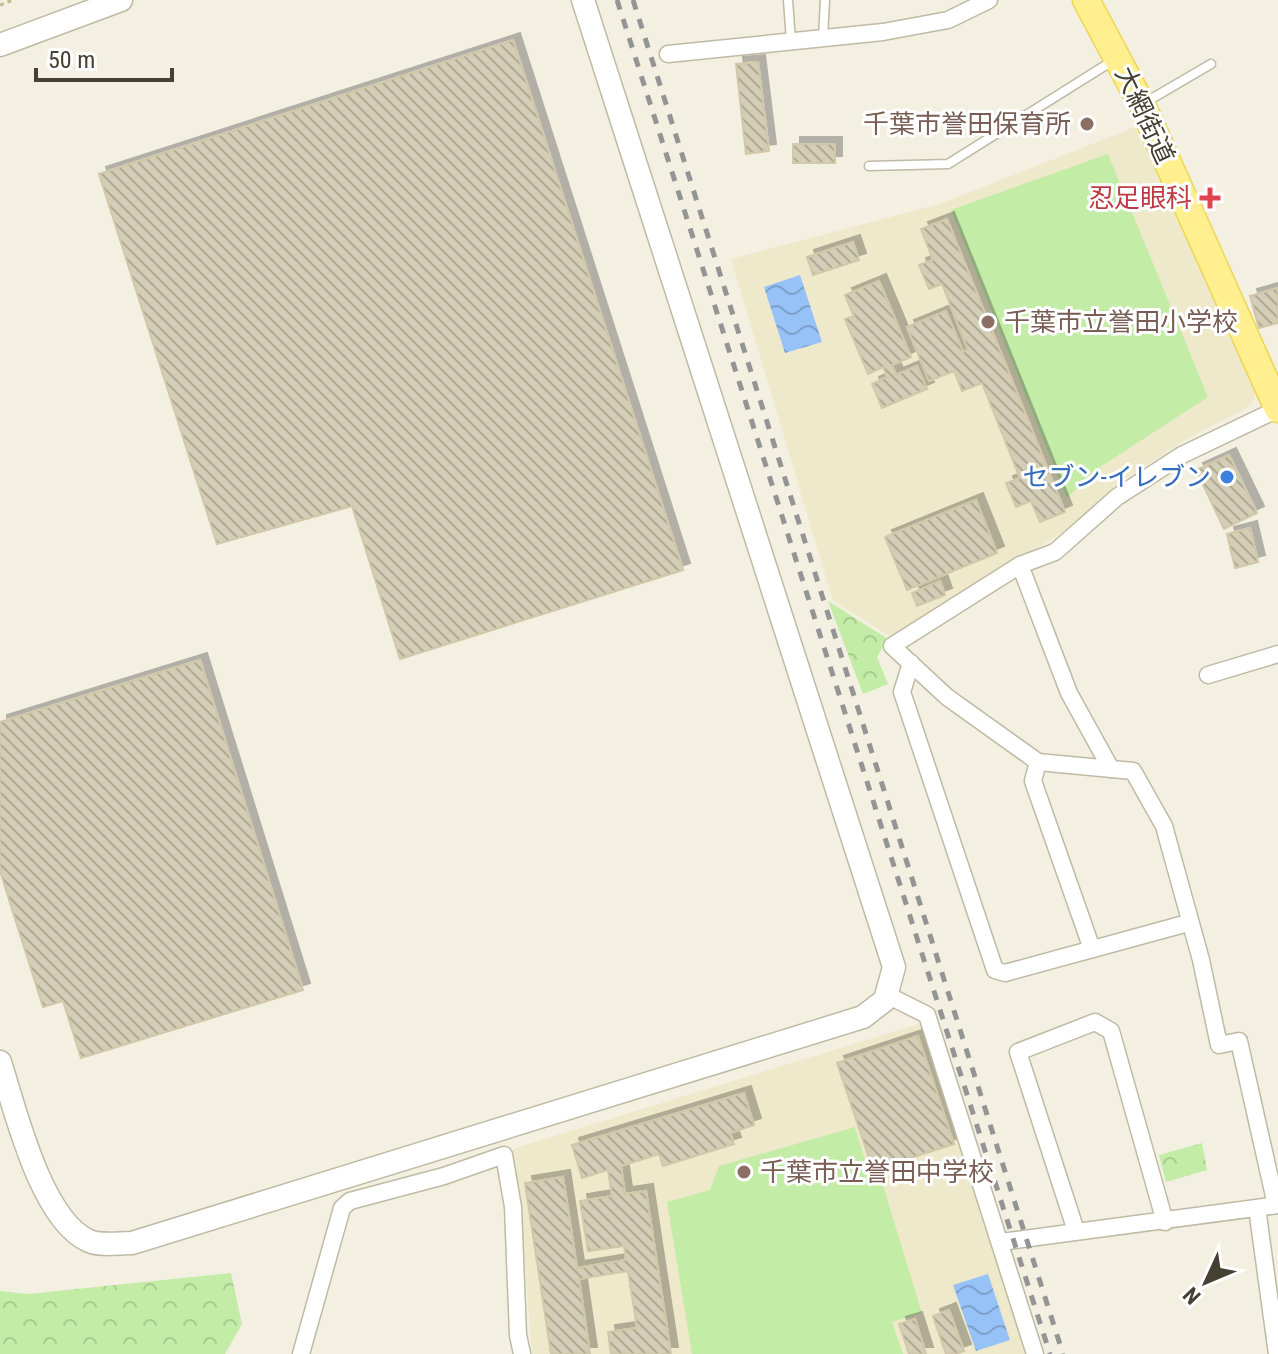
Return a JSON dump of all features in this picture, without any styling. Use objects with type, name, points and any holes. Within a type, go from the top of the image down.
[{"type":"main road","name":"大網街道","points":[[1086,0],[1142,105],[1278,409]]},
{"type":"street","points":[[0,45],[121,0]]},
{"type":"street","points":[[0,1062],[37,1176],[69,1228],[91,1242],[132,1243],[863,1017],[887,995],[894,967],[583,0]]},
{"type":"street","points":[[668,54],[823,38],[948,20],[989,0]]},
{"type":"street","points":[[1001,1242],[1277,1205],[1239,1041],[1219,1045],[1201,960],[1188,923],[1164,826],[1133,771],[1038,762],[947,697],[892,646],[1020,565],[1055,552],[1117,497],[1182,455],[1278,409]]},
{"type":"street","points":[[1020,565],[1069,693],[1111,769]]},
{"type":"street","points":[[1208,675],[1278,654]]},
{"type":"street","points":[[911,663],[902,692],[995,970],[1005,973],[1188,923]]},
{"type":"street","points":[[1038,762],[1033,781],[1092,949]]},
{"type":"street","points":[[887,995],[927,1015],[1035,1354]]},
{"type":"street","points":[[1076,1231],[1018,1052],[1095,1022],[1111,1031],[1165,1222]]},
{"type":"street","points":[[301,1354],[342,1208],[350,1201],[444,1176],[504,1155],[513,1207],[518,1335],[522,1354]]},
{"type":"street","points":[[1257,1208],[1277,1354]]},
{"type":"lane","points":[[788,0],[791,41]]},
{"type":"lane","points":[[823,38],[825,0]]},
{"type":"lane","points":[[869,166],[948,164],[1118,57]]},
{"type":"lane","points":[[1142,105],[1211,64]]},
{"type":"path","points":[[0,5],[13,0]]},
{"type":"shaded area","name":"千葉市立誉田小学校","points":[[1135,127],[1255,386],[1254,400],[1246,409],[1190,437],[1120,482],[1075,525],[891,637],[833,601],[731,259],[940,204]]},
{"type":"shaded area","name":"千葉市立誉田中学校","points":[[925,1022],[1029,1348],[1026,1354],[532,1354],[519,1189],[510,1156],[515,1148]]},
{"type":"green space","points":[[1108,154],[1208,397],[1094,471],[1067,498],[951,210]]},
{"type":"green space","points":[[828,601],[888,639],[877,657],[888,684],[863,694]]},
{"type":"green space","points":[[855,1127],[872,1184],[882,1182],[922,1313],[892,1322],[903,1354],[692,1354],[667,1202],[710,1190],[719,1166]]},
{"type":"green space","points":[[1202,1143],[1207,1170],[1166,1182],[1159,1155]]},
{"type":"green space","points":[[231,1273],[242,1324],[225,1354],[0,1354],[0,1291],[28,1294]]},
{"type":"water","points":[[800,275],[822,342],[785,353],[764,287]]},
{"type":"water","points":[[988,1274],[1010,1340],[976,1351],[953,1285]]},
{"type":"building","points":[[513,40],[683,570],[400,659],[352,506],[217,544],[99,174]]},
{"type":"building","points":[[758,62],[769,151],[746,154],[736,64]]},
{"type":"building","points":[[793,144],[835,144],[835,163],[793,163]]},
{"type":"building","points":[[947,219],[1065,512],[1040,522],[1031,501],[1016,507],[1006,483],[1020,478],[982,383],[962,391],[954,371],[929,381],[907,327],[946,311],[963,352],[968,350],[942,284],[929,289],[919,265],[933,260],[921,229]]},
{"type":"building","points":[[853,242],[859,260],[813,275],[807,257]]},
{"type":"building","points":[[879,281],[911,357],[892,365],[896,375],[917,366],[927,389],[882,408],[872,384],[887,377],[883,367],[868,374],[845,319],[854,316],[845,295]]},
{"type":"building","points":[[1278,288],[1278,323],[1259,328],[1250,296]]},
{"type":"building","points":[[1229,455],[1257,513],[1224,529],[1196,470]]},
{"type":"building","points":[[976,500],[997,553],[907,590],[885,537]]},
{"type":"building","points":[[1250,528],[1258,562],[1235,568],[1227,534]]},
{"type":"building","points":[[940,581],[945,595],[917,606],[912,593]]},
{"type":"building","points":[[200,660],[303,990],[81,1058],[63,1001],[43,1007],[0,871],[0,722]]},
{"type":"building","points":[[918,1036],[954,1144],[873,1170],[837,1063]]},
{"type":"building","points":[[744,1093],[754,1125],[730,1133],[734,1144],[663,1166],[659,1154],[621,1166],[625,1194],[646,1191],[671,1354],[611,1354],[608,1332],[637,1328],[628,1271],[579,1279],[590,1354],[551,1354],[525,1183],[563,1177],[577,1268],[626,1260],[624,1246],[588,1251],[580,1201],[612,1196],[608,1170],[582,1178],[572,1145]]},
{"type":"building","points":[[949,1310],[964,1351],[956,1354],[946,1354],[933,1316]]},
{"type":"building","points":[[915,1319],[926,1354],[909,1354],[899,1324]]},
{"type":"railway","points":[[617,0],[1050,1354]]},
{"type":"railway","points":[[633,0],[1063,1354]]},
{"type":"place","name":"千葉市誉田保育所","points":[[1087,124]]},
{"type":"place","name":"忍足眼科","points":[[1210,198]]},
{"type":"place","name":"千葉市立誉田小学校","points":[[988,322]]},
{"type":"place","name":"セブン-イレブン","points":[[1227,477]]},
{"type":"place","name":"千葉市立誉田中学校","points":[[744,1172]]}]
